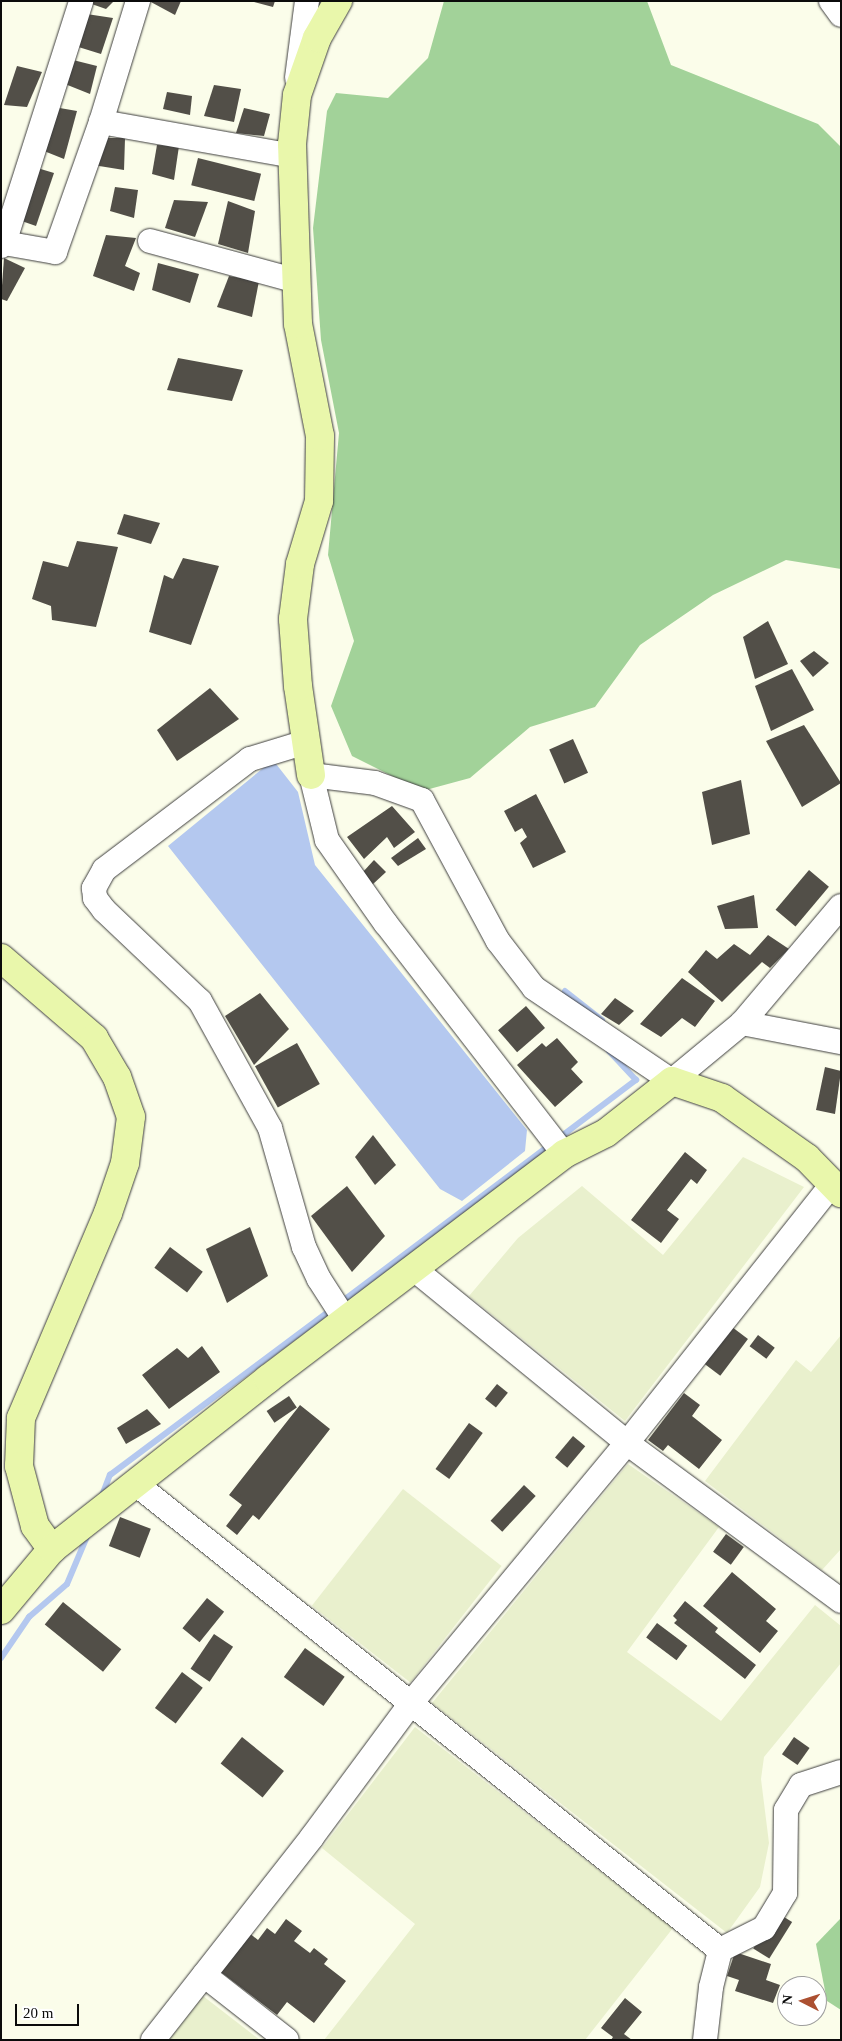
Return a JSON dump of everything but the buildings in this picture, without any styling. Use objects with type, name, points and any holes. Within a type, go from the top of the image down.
[{"type":"street","points":[[81,1],[3,244],[55,252],[101,122],[138,1]]},
{"type":"street","points":[[307,1],[296,64],[297,95],[293,156],[298,324],[320,436],[319,501],[300,564],[293,619],[311,775],[326,840],[386,924],[564,1154]]},
{"type":"street","points":[[297,95],[317,38],[338,1]]},
{"type":"street","points":[[831,1],[841,15]]},
{"type":"street","points":[[101,122],[293,156]]},
{"type":"street","points":[[150,241],[297,281]]},
{"type":"street","points":[[306,742],[250,759],[104,870],[94,888],[95,898],[104,910],[200,1001],[270,1128],[304,1247],[319,1279],[346,1321]]},
{"type":"street","points":[[154,2040],[312,1837],[410,1702],[837,1188],[808,1158],[722,1098],[672,1081],[534,988],[498,941],[422,800],[375,783],[311,775]]},
{"type":"street","points":[[1,1610],[52,1549],[564,1154],[606,1133],[742,1023],[841,906]]},
{"type":"street","points":[[1,958],[94,1038],[117,1077],[131,1117],[125,1163],[108,1213],[21,1418],[19,1466],[35,1526],[52,1549]]},
{"type":"street","points":[[742,1023],[841,1042]]},
{"type":"street","points":[[414,1269],[627,1443],[841,1601]]},
{"type":"street","points":[[136,1484],[720,1950]]},
{"type":"street","points":[[705,2040],[710,1987],[720,1950],[764,1928],[785,1893],[786,1810],[801,1785],[841,1772]]},
{"type":"street","points":[[204,1975],[287,2040]]},
{"type":"green space","points":[[444,1],[647,1],[671,65],[818,124],[841,147],[841,569],[786,560],[713,595],[640,645],[595,707],[530,727],[470,778],[422,791],[352,756],[331,706],[354,641],[328,555],[339,433],[321,340],[313,228],[327,111],[336,93],[388,98],[428,58]]},
{"type":"green space","points":[[743,1157],[804,1187],[625,1421],[469,1296],[518,1238],[582,1186],[663,1255]]},
{"type":"green space","points":[[841,1335],[841,1549],[822,1570],[705,1481],[796,1360],[811,1372]]},
{"type":"green space","points":[[628,1464],[719,1527],[627,1652],[721,1721],[815,1605],[841,1626],[841,1663],[764,1757],[761,1779],[769,1843],[760,1887],[727,1933],[432,1703]]},
{"type":"green space","points":[[403,1489],[502,1566],[410,1683],[312,1606]]},
{"type":"green space","points":[[415,1727],[673,1928],[585,2040],[324,2040],[415,1924],[322,1848]]},
{"type":"green space","points":[[841,1918],[841,2010],[827,2001],[827,1976],[822,1976],[816,1944]]},
{"type":"green space","points":[[203,1996],[260,2040],[169,2040]]},
{"type":"water","points":[[273,760],[298,792],[315,865],[527,1130],[525,1151],[462,1201],[440,1189],[168,846]]},
{"type":"waterway","points":[[565,991],[602,1020]]},
{"type":"waterway","points":[[340,1303],[636,1080],[609,1051]]},
{"type":"waterway","points":[[101,1498],[110,1475],[332,1309]]},
{"type":"waterway","points":[[1,1658],[29,1617],[67,1584],[88,1534]]}]
